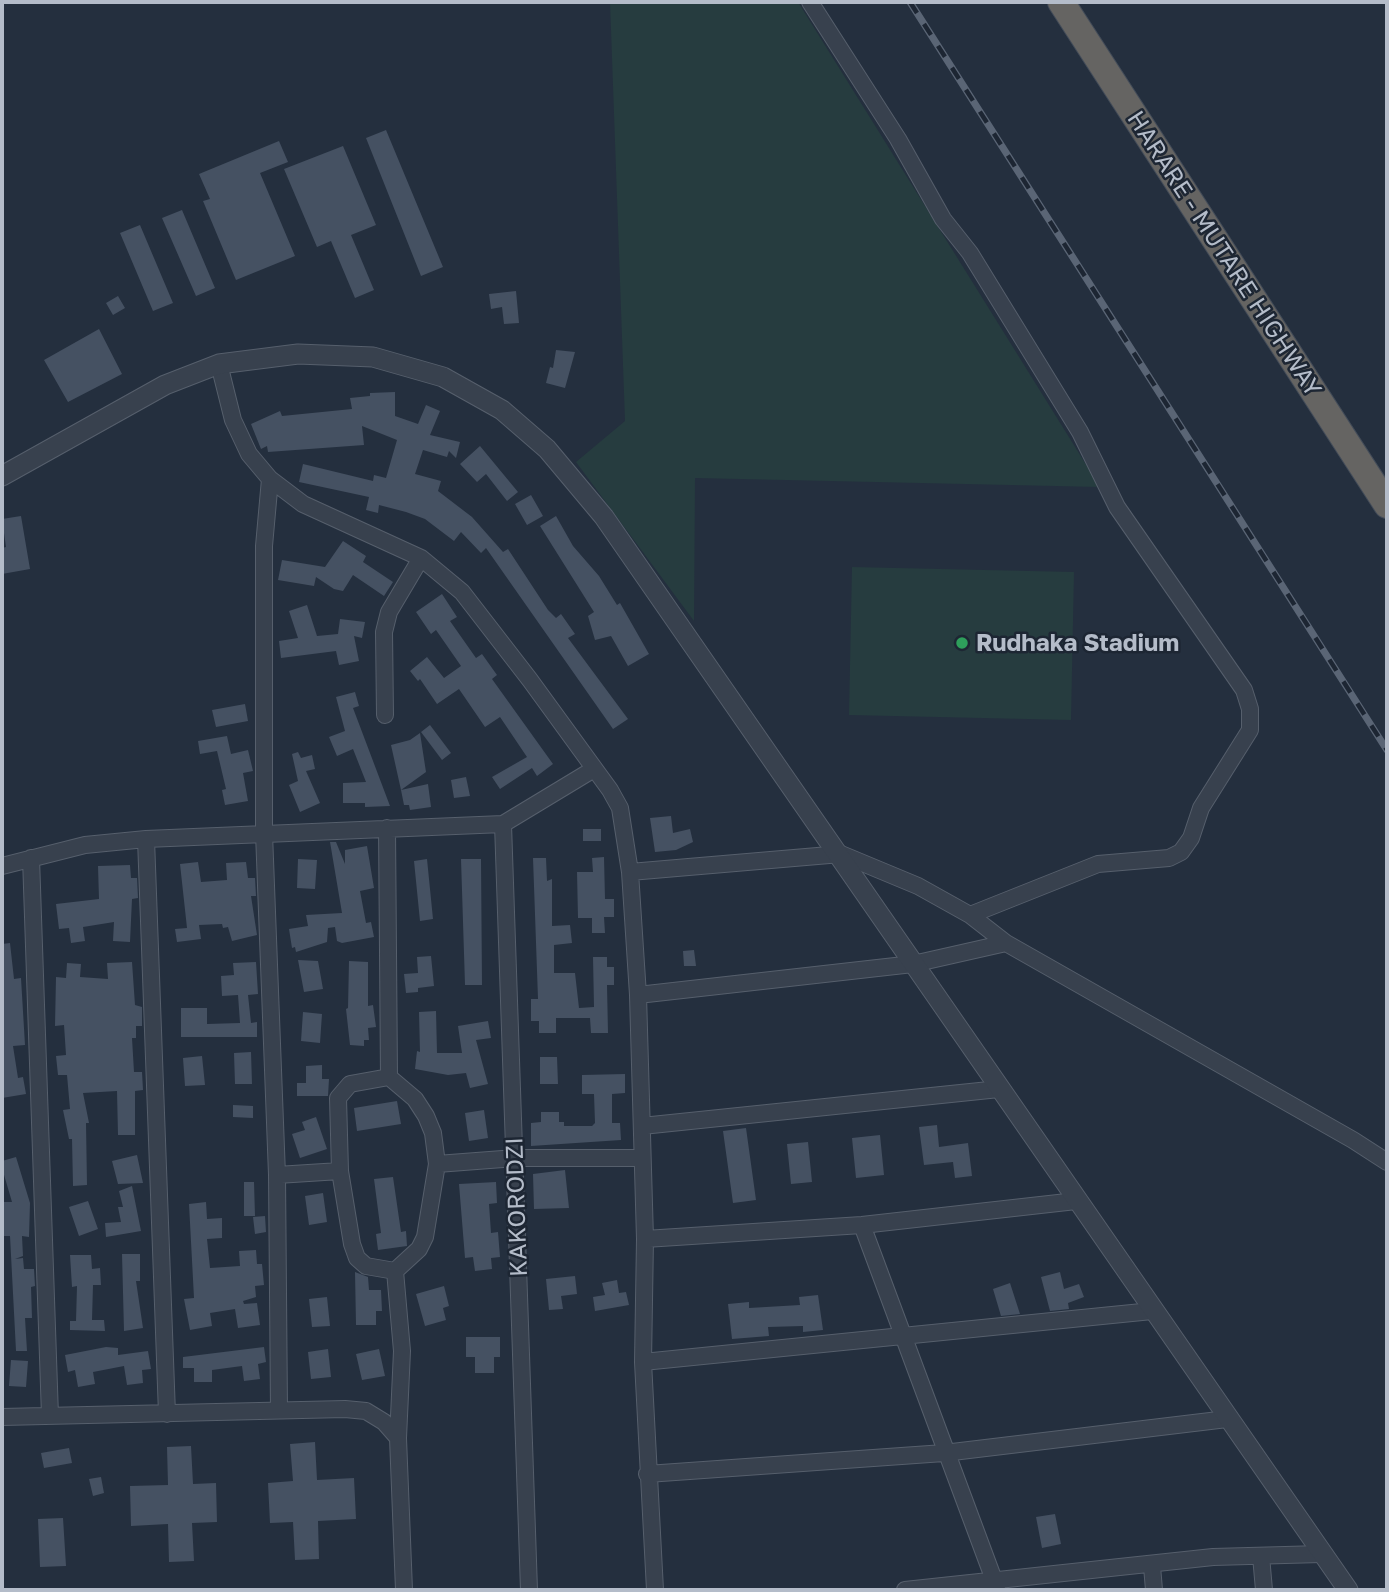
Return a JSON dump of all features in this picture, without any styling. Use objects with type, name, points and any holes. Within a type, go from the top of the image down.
[{"type":"highway","name":"HARARE - MUTARE HIGHWAY","points":[[1061,2],[1387,505]]},
{"type":"street","points":[[810,2],[898,139],[943,219],[970,253],[1080,432],[1117,507],[1244,690],[1250,709],[1250,730],[1201,808],[1191,838],[1181,852],[1169,858],[1098,863],[970,915]]},
{"type":"street","points":[[2,476],[165,385],[219,364],[298,354],[373,357],[443,377],[502,411],[547,449],[604,517],[841,854],[1076,1201],[1348,1590]]},
{"type":"street","points":[[219,364],[233,420],[249,454],[270,479],[303,504],[421,558],[462,592],[620,808],[630,872],[638,995],[645,1239],[643,1362],[655,1590]]},
{"type":"street","points":[[270,479],[263,558],[264,833],[277,1175],[279,1410]]},
{"type":"street","points":[[385,715],[384,632],[389,612],[421,558]]},
{"type":"street","points":[[2,866],[85,845],[146,839],[503,824],[594,769]]},
{"type":"street","name":"KAKORODZI","points":[[503,824],[529,1590]]},
{"type":"street","points":[[387,828],[389,1077],[415,1099],[426,1115],[433,1133],[437,1164],[425,1237],[419,1249],[395,1271]]},
{"type":"street","points":[[146,839],[167,1413]]},
{"type":"street","points":[[630,872],[841,854],[918,886],[970,915],[1006,943],[1353,1140],[1387,1162]]},
{"type":"street","points":[[32,858],[50,1416]]},
{"type":"street","points":[[638,995],[914,964],[1006,943]]},
{"type":"street","points":[[389,1077],[350,1084],[338,1098],[340,1171],[357,1258],[366,1266],[395,1271]]},
{"type":"street","points":[[642,1126],[999,1089]]},
{"type":"street","points":[[437,1164],[516,1158],[641,1158]]},
{"type":"street","points":[[277,1175],[340,1171]]},
{"type":"street","points":[[645,1239],[862,1225],[1076,1201]]},
{"type":"street","points":[[862,1225],[944,1453],[996,1585]]},
{"type":"street","points":[[395,1271],[402,1351],[398,1438],[404,1590]]},
{"type":"street","points":[[643,1362],[1152,1311]]},
{"type":"street","points":[[2,1417],[279,1410],[366,1411],[384,1422],[398,1438]]},
{"type":"street","points":[[648,1474],[944,1453],[1227,1419]]},
{"type":"street","points":[[905,1590],[996,1585],[1213,1557],[1321,1554]]},
{"type":"street","points":[[1261,1556],[1264,1590]]},
{"type":"street","points":[[1152,1566],[1154,1590]]},
{"type":"green space","points":[[610,2],[798,2],[1100,487],[695,478],[694,621],[576,462],[625,421]]},
{"type":"green space","name":"Rudhaka Stadium","points":[[852,567],[1074,572],[1071,720],[849,715]]},
{"type":"building","points":[[386,130],[443,267],[421,276],[366,138]]},
{"type":"building","points":[[279,141],[288,162],[260,173],[295,256],[236,280],[203,201],[210,199],[199,174]]},
{"type":"building","points":[[343,146],[376,225],[351,235],[374,290],[355,298],[331,241],[317,247],[284,169]]},
{"type":"building","points":[[182,210],[215,288],[196,296],[162,218]]},
{"type":"building","points":[[140,225],[173,303],[153,311],[120,233]]},
{"type":"building","points":[[516,291],[519,323],[504,324],[502,307],[491,309],[489,294]]},
{"type":"building","points":[[118,296],[125,308],[113,315],[106,303]]},
{"type":"building","points":[[99,329],[122,374],[68,402],[44,360]]},
{"type":"building","points":[[556,350],[575,352],[565,388],[546,383],[550,367],[553,368]]},
{"type":"building","points":[[395,392],[395,416],[418,424],[426,405],[440,411],[430,435],[460,442],[456,458],[449,451],[447,457],[423,450],[415,474],[441,481],[438,491],[472,517],[503,552],[508,549],[548,610],[556,618],[561,614],[575,634],[568,638],[628,719],[613,729],[486,548],[481,553],[461,532],[454,541],[425,519],[406,512],[379,505],[378,513],[366,510],[369,497],[299,482],[303,464],[373,481],[374,475],[386,478],[397,440],[362,426],[364,445],[268,452],[267,446],[261,449],[251,424],[280,411],[282,416],[352,409],[350,398],[370,396],[370,393]]},
{"type":"building","points":[[480,446],[518,492],[507,501],[486,474],[477,482],[460,464]]},
{"type":"building","points":[[531,495],[543,516],[527,525],[515,504]]},
{"type":"building","points":[[21,516],[30,569],[2,574],[2,548],[6,547],[2,519]]},
{"type":"building","points":[[556,516],[573,546],[599,576],[617,605],[620,603],[649,654],[628,666],[611,636],[595,640],[588,616],[594,612],[540,526]]},
{"type":"building","points":[[343,541],[366,556],[363,562],[393,582],[384,596],[353,575],[343,591],[334,589],[316,577],[314,586],[278,580],[282,560],[325,567]]},
{"type":"building","points":[[442,594],[457,617],[450,621],[476,658],[482,654],[497,675],[492,679],[553,764],[537,776],[532,768],[500,789],[492,777],[527,757],[500,717],[485,727],[459,689],[437,704],[420,679],[418,681],[410,671],[427,657],[444,678],[461,666],[436,630],[431,634],[416,612]]},
{"type":"building","points":[[307,605],[317,636],[338,634],[340,619],[365,622],[362,638],[354,636],[359,661],[339,665],[336,651],[281,658],[279,641],[298,638],[289,611]]},
{"type":"building","points":[[355,692],[359,706],[353,708],[390,806],[365,807],[365,803],[343,803],[343,783],[366,782],[353,749],[337,756],[329,737],[345,731],[336,697]]},
{"type":"building","points":[[245,704],[248,721],[216,727],[212,710]]},
{"type":"building","points":[[430,725],[451,753],[442,760],[421,732]]},
{"type":"building","points":[[420,733],[426,772],[401,790],[391,745],[410,740]]},
{"type":"building","points":[[227,736],[231,754],[248,750],[253,771],[243,773],[248,801],[225,805],[222,790],[226,789],[217,751],[200,754],[198,741]]},
{"type":"building","points":[[298,752],[301,758],[312,755],[315,769],[306,771],[320,803],[300,812],[289,785],[298,781],[292,754]]},
{"type":"building","points":[[466,777],[470,796],[454,798],[451,780]]},
{"type":"building","points":[[428,784],[431,807],[410,810],[409,805],[404,805],[401,790]]},
{"type":"building","points":[[671,816],[673,833],[690,829],[693,842],[676,850],[655,852],[650,818]]},
{"type":"building","points":[[583,829],[601,829],[601,841],[583,841]]},
{"type":"building","points":[[330,842],[336,842],[345,864],[345,850],[367,846],[374,888],[360,891],[366,923],[371,922],[374,937],[342,943],[337,941],[335,927],[328,928],[327,942],[296,952],[295,947],[292,948],[289,929],[308,926],[306,915],[342,913]]},
{"type":"building","points":[[604,857],[605,899],[614,899],[614,917],[604,917],[605,933],[592,933],[592,918],[578,918],[577,872],[593,872],[592,858]]},
{"type":"building","points":[[533,858],[546,858],[547,881],[552,879],[552,926],[570,925],[572,943],[554,945],[554,973],[575,973],[579,1008],[594,1007],[593,957],[607,957],[607,967],[614,967],[614,985],[607,985],[608,1033],[591,1033],[590,1018],[556,1018],[556,1033],[539,1033],[539,1021],[531,1021],[531,999],[538,999]]},
{"type":"building","points":[[298,859],[317,860],[315,889],[297,888]]},
{"type":"building","points":[[427,859],[433,919],[420,921],[414,861]]},
{"type":"building","points":[[461,859],[481,859],[482,985],[465,985]]},
{"type":"building","points":[[198,862],[201,882],[227,880],[226,863],[246,862],[248,878],[255,878],[256,896],[251,896],[257,935],[232,941],[228,927],[223,928],[222,924],[199,925],[201,939],[177,942],[175,929],[187,928],[180,864]]},
{"type":"building","points":[[130,865],[131,878],[137,878],[138,898],[132,899],[130,942],[113,941],[114,922],[83,927],[85,941],[71,943],[69,928],[59,929],[56,904],[99,899],[98,866]]},
{"type":"building","points":[[10,943],[14,979],[21,978],[25,1045],[13,1046],[18,1078],[23,1077],[26,1094],[2,1098],[2,944]]},
{"type":"building","points":[[694,950],[696,966],[684,966],[683,951]]},
{"type":"building","points":[[431,956],[434,986],[406,993],[404,974],[418,973],[417,957]]},
{"type":"building","points":[[298,960],[318,961],[323,989],[304,992]]},
{"type":"building","points":[[349,961],[368,962],[368,1006],[373,1005],[376,1027],[368,1028],[369,1040],[364,1040],[364,1046],[350,1045],[346,1009]]},
{"type":"building","points":[[132,962],[135,1005],[142,1007],[142,1026],[136,1026],[136,1038],[132,1038],[134,1072],[142,1072],[143,1090],[135,1091],[135,1135],[118,1135],[117,1091],[83,1093],[89,1123],[86,1123],[87,1185],[73,1186],[72,1139],[69,1139],[63,1110],[70,1109],[67,1075],[58,1075],[56,1056],[66,1055],[64,1025],[55,1026],[56,977],[66,978],[67,963],[81,964],[80,977],[108,979],[107,963]]},
{"type":"building","points":[[256,962],[258,994],[248,995],[251,1023],[257,1022],[257,1037],[181,1037],[181,1008],[207,1008],[207,1024],[240,1023],[238,995],[222,996],[221,976],[234,975],[233,963]]},
{"type":"building","points":[[436,1011],[437,1053],[462,1053],[458,1026],[488,1021],[491,1038],[476,1040],[488,1084],[470,1088],[466,1073],[448,1075],[415,1069],[417,1051],[420,1052],[419,1012]]},
{"type":"building","points":[[303,1012],[322,1014],[320,1043],[301,1041]]},
{"type":"building","points":[[251,1052],[252,1084],[235,1084],[234,1053]]},
{"type":"building","points":[[202,1056],[205,1085],[185,1086],[183,1058]]},
{"type":"building","points":[[540,1057],[557,1057],[558,1084],[540,1084]]},
{"type":"building","points":[[322,1065],[322,1079],[329,1079],[328,1096],[297,1096],[297,1083],[306,1083],[306,1066]]},
{"type":"building","points":[[625,1074],[625,1093],[612,1094],[612,1123],[620,1123],[621,1140],[531,1146],[531,1123],[541,1122],[541,1112],[559,1112],[559,1122],[564,1122],[564,1126],[592,1126],[595,1123],[594,1094],[582,1094],[582,1075]]},
{"type":"building","points":[[397,1101],[401,1124],[357,1131],[354,1108]]},
{"type":"building","points":[[233,1105],[253,1106],[253,1118],[233,1117]]},
{"type":"building","points":[[484,1110],[488,1138],[469,1141],[465,1113]]},
{"type":"building","points":[[316,1117],[327,1149],[300,1158],[292,1134],[305,1130],[302,1122]]},
{"type":"building","points":[[937,1125],[939,1147],[968,1143],[972,1176],[955,1178],[953,1162],[924,1165],[919,1127]]},
{"type":"building","points":[[746,1128],[756,1200],[733,1203],[723,1131]]},
{"type":"building","points":[[880,1135],[884,1175],[856,1178],[852,1138]]},
{"type":"building","points":[[808,1142],[812,1182],[791,1184],[787,1144]]},
{"type":"building","points":[[137,1155],[143,1183],[118,1184],[112,1161]]},
{"type":"building","points":[[16,1157],[30,1203],[29,1237],[22,1236],[23,1256],[15,1259],[23,1258],[24,1269],[34,1269],[35,1286],[31,1287],[32,1318],[25,1318],[27,1351],[16,1351],[10,1236],[4,1236],[4,1202],[12,1202],[2,1161]]},
{"type":"building","points":[[565,1170],[569,1208],[534,1209],[533,1174]]},
{"type":"building","points":[[393,1177],[401,1232],[406,1231],[407,1246],[378,1250],[376,1234],[381,1233],[374,1179]]},
{"type":"building","points":[[244,1182],[254,1182],[255,1216],[244,1216]]},
{"type":"building","points":[[496,1182],[497,1203],[489,1204],[491,1233],[498,1232],[500,1257],[491,1258],[492,1269],[475,1271],[473,1257],[465,1258],[459,1184]]},
{"type":"building","points":[[132,1186],[141,1231],[106,1237],[105,1223],[121,1222],[118,1207],[123,1207],[119,1191]]},
{"type":"building","points":[[323,1193],[327,1222],[309,1225],[305,1196]]},
{"type":"building","points":[[88,1201],[98,1229],[79,1236],[69,1207]]},
{"type":"building","points":[[206,1202],[207,1219],[222,1218],[222,1238],[207,1239],[210,1268],[240,1266],[239,1251],[256,1250],[257,1264],[262,1264],[264,1285],[255,1286],[256,1297],[243,1301],[244,1304],[257,1303],[260,1325],[238,1328],[235,1309],[210,1313],[212,1326],[190,1330],[184,1299],[194,1298],[189,1204]]},
{"type":"building","points":[[265,1216],[266,1232],[255,1234],[253,1217]]},
{"type":"building","points":[[122,1254],[140,1254],[140,1281],[136,1281],[143,1328],[124,1331]]},
{"type":"building","points":[[70,1255],[91,1255],[92,1269],[100,1268],[101,1285],[93,1285],[92,1320],[104,1320],[105,1331],[70,1330],[70,1321],[76,1321],[77,1286],[72,1287]]},
{"type":"building","points":[[355,1272],[368,1277],[369,1290],[381,1290],[382,1311],[376,1311],[376,1325],[356,1325]]},
{"type":"building","points":[[1060,1272],[1064,1289],[1079,1284],[1084,1297],[1068,1303],[1069,1309],[1050,1311],[1041,1277]]},
{"type":"building","points":[[575,1276],[577,1294],[561,1296],[563,1309],[549,1310],[546,1279]]},
{"type":"building","points":[[617,1280],[619,1293],[626,1292],[629,1305],[595,1311],[593,1297],[605,1295],[602,1283]]},
{"type":"building","points":[[1010,1283],[1020,1314],[1001,1316],[993,1289]]},
{"type":"building","points":[[444,1286],[449,1306],[443,1308],[446,1320],[425,1326],[416,1294]]},
{"type":"building","points":[[818,1295],[823,1330],[803,1332],[803,1326],[768,1327],[769,1336],[732,1339],[728,1304],[749,1302],[749,1308],[800,1305],[799,1297]]},
{"type":"building","points":[[327,1297],[330,1326],[312,1327],[309,1299]]},
{"type":"building","points":[[466,1337],[500,1337],[500,1357],[494,1357],[494,1373],[475,1373],[475,1357],[466,1357]]},
{"type":"building","points":[[106,1347],[118,1348],[118,1355],[148,1351],[151,1369],[142,1370],[143,1383],[127,1385],[124,1366],[93,1372],[95,1384],[78,1387],[75,1370],[68,1372],[65,1355]]},
{"type":"building","points":[[264,1347],[266,1362],[258,1364],[260,1379],[244,1381],[242,1366],[212,1370],[212,1382],[194,1382],[194,1368],[183,1368],[183,1357]]},
{"type":"building","points":[[328,1349],[331,1377],[311,1379],[308,1352]]},
{"type":"building","points":[[379,1349],[385,1376],[362,1380],[356,1354]]},
{"type":"building","points":[[11,1360],[28,1361],[26,1387],[9,1386]]},
{"type":"building","points":[[315,1442],[317,1480],[354,1478],[356,1519],[318,1521],[319,1559],[295,1560],[293,1522],[270,1523],[268,1483],[293,1481],[290,1444]]},
{"type":"building","points":[[191,1446],[193,1484],[216,1483],[217,1522],[192,1523],[194,1561],[169,1562],[168,1524],[131,1526],[130,1486],[168,1485],[167,1447]]},
{"type":"building","points":[[69,1448],[72,1463],[44,1468],[41,1453]]},
{"type":"building","points":[[101,1477],[104,1493],[93,1496],[89,1479]]},
{"type":"building","points":[[1055,1514],[1061,1544],[1042,1548],[1036,1517]]},
{"type":"building","points":[[63,1518],[66,1566],[40,1567],[38,1519]]},
{"type":"railway","points":[[910,2],[1387,750]]},
{"type":"place","name":"Rudhaka Stadium","points":[[962,643]]}]
